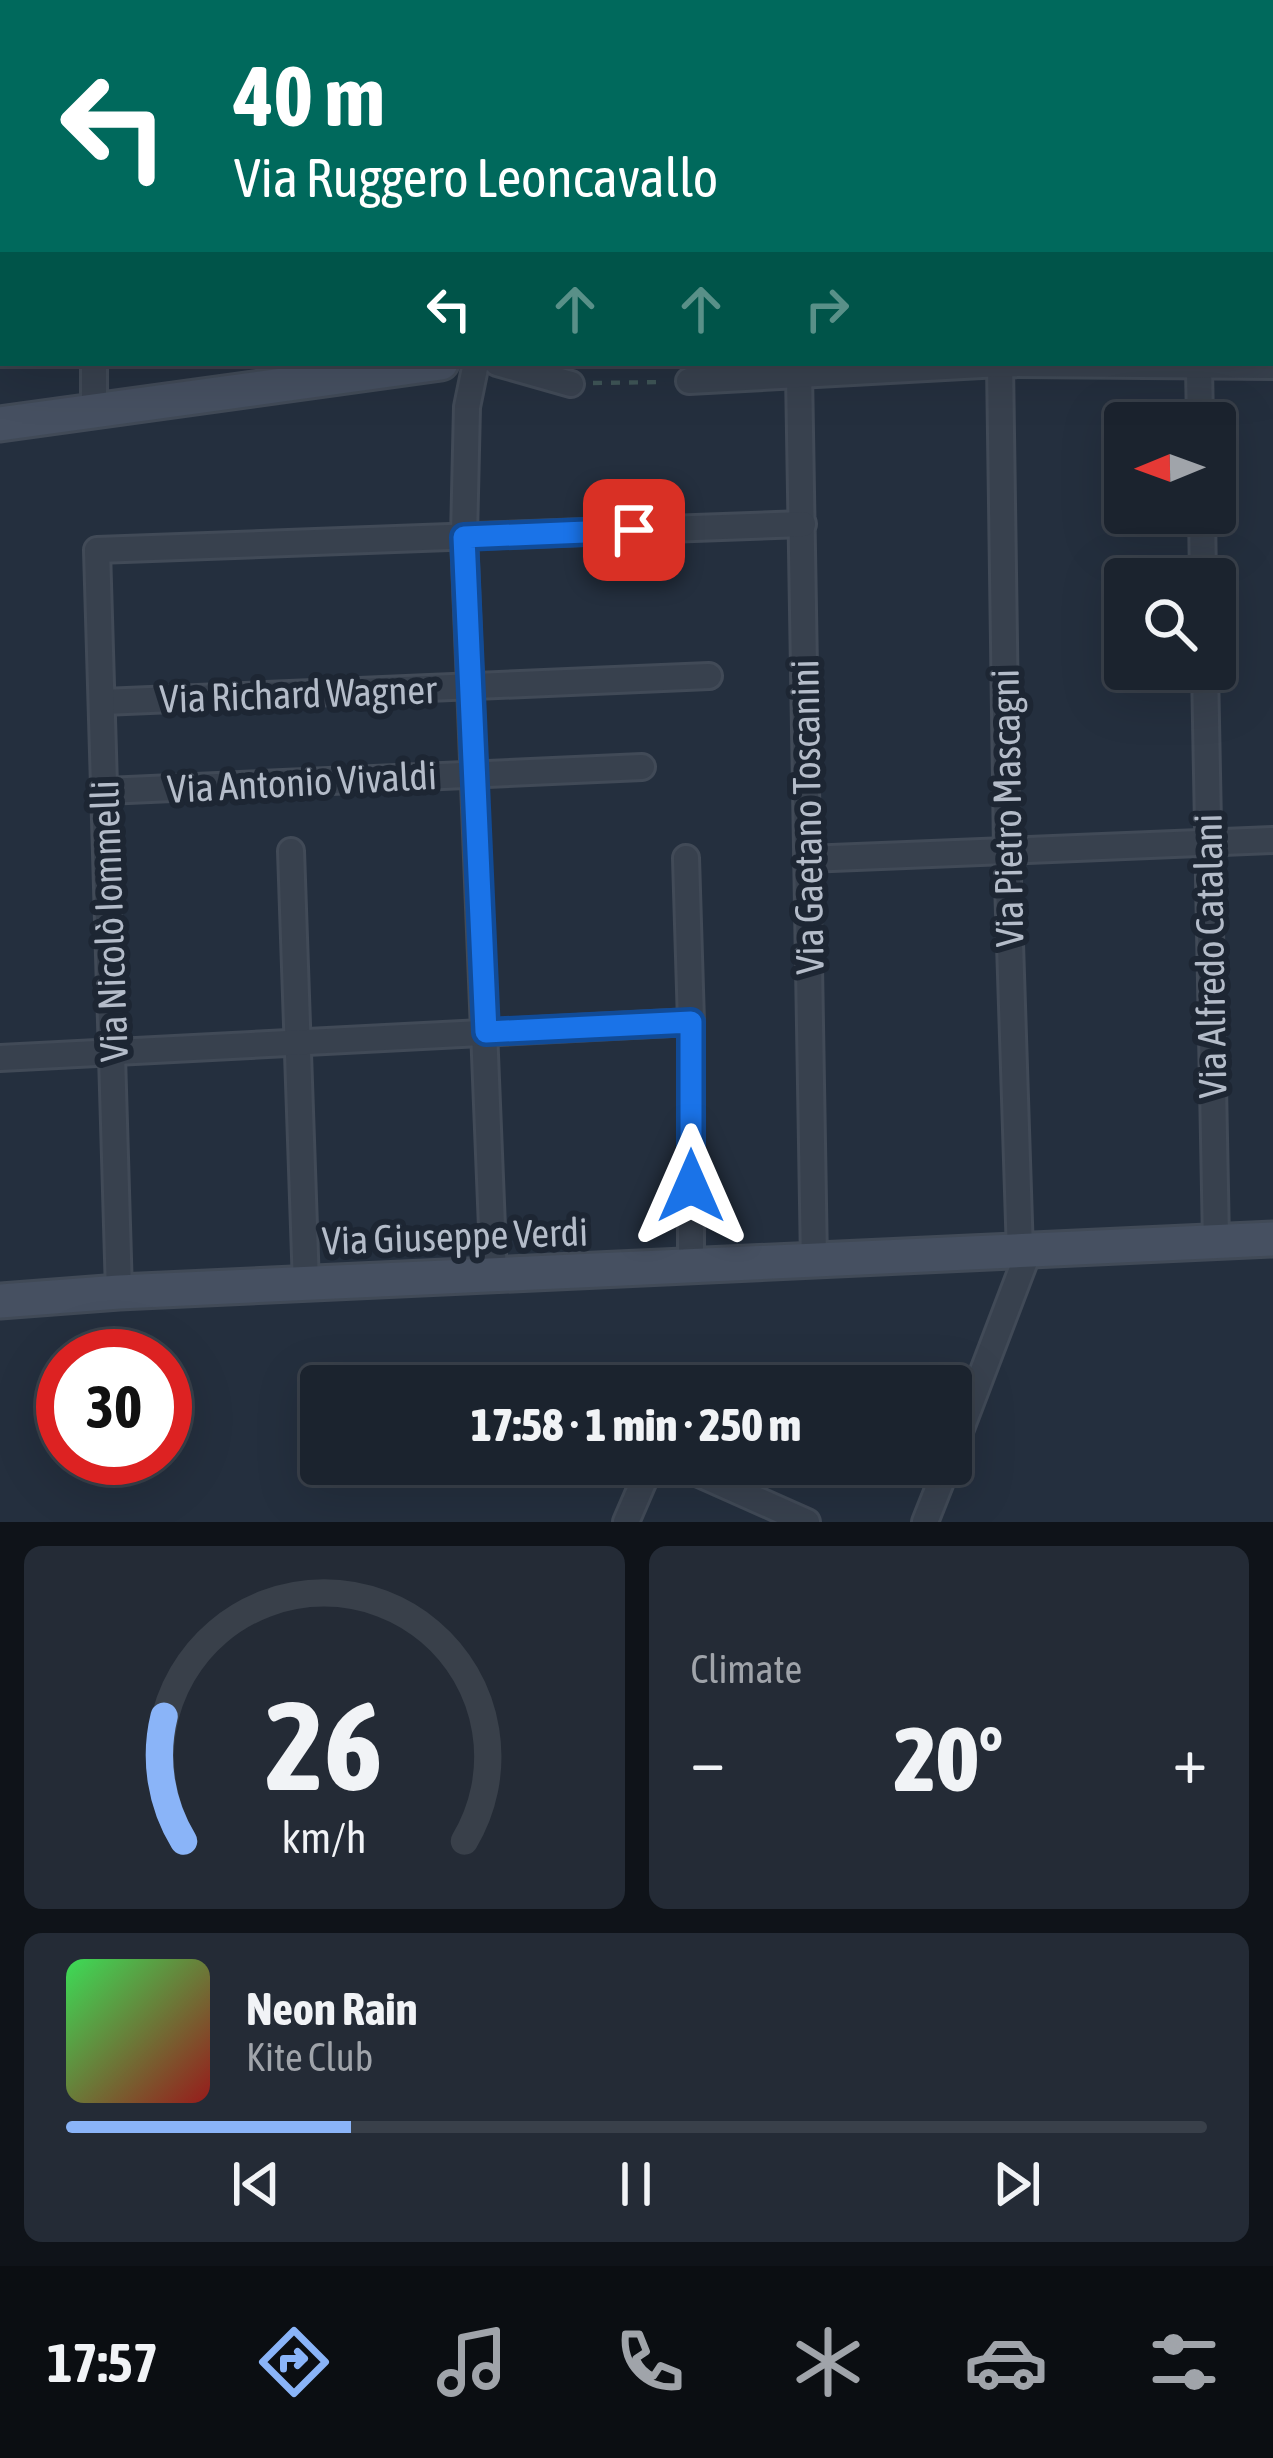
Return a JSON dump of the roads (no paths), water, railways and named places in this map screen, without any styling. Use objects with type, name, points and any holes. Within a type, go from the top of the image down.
[{"type":"street","points":[[94,366],[94,412]]},
{"type":"street","points":[[0,424],[94,412],[291,375],[404,366]]},
{"type":"street","points":[[475,366],[467,407],[464,537],[494,1276]]},
{"type":"street","points":[[507,366],[571,384]]},
{"type":"street","points":[[689,381],[955,366]]},
{"type":"street","name":"Via Pietro Mascagni","points":[[1000,366],[1006,850],[1024,1253]]},
{"type":"street","points":[[1133,366],[1273,366]]},
{"type":"street","points":[[1199,367],[1200,402]]},
{"type":"street","name":"Via Gaetano Toscanini","points":[[799,373],[814,1262]]},
{"type":"street","points":[[464,537],[803,524]]},
{"type":"street","name":"Via Nicolò Iommelli","points":[[119,1292],[97,550],[464,537]]},
{"type":"street","name":"Via Richard Wagner","points":[[103,702],[709,676]]},
{"type":"street","name":"Via Alfredo Catalani","points":[[1205,690],[1216,1242]]},
{"type":"street","name":"Via Antonio Vivaldi","points":[[106,790],[642,766]]},
{"type":"street","points":[[806,859],[1273,839]]},
{"type":"street","points":[[291,851],[306,1285]]},
{"type":"street","points":[[686,859],[691,1268]]},
{"type":"street","points":[[0,1058],[691,1022]]},
{"type":"street","name":"Via Giuseppe Verdi","points":[[0,1301],[1273,1239]]},
{"type":"street","points":[[972,1397],[1024,1253]]},
{"type":"street","points":[[626,1522],[642,1485]]},
{"type":"street","points":[[724,1485],[807,1522]]},
{"type":"street","points":[[926,1522],[940,1485]]}]
